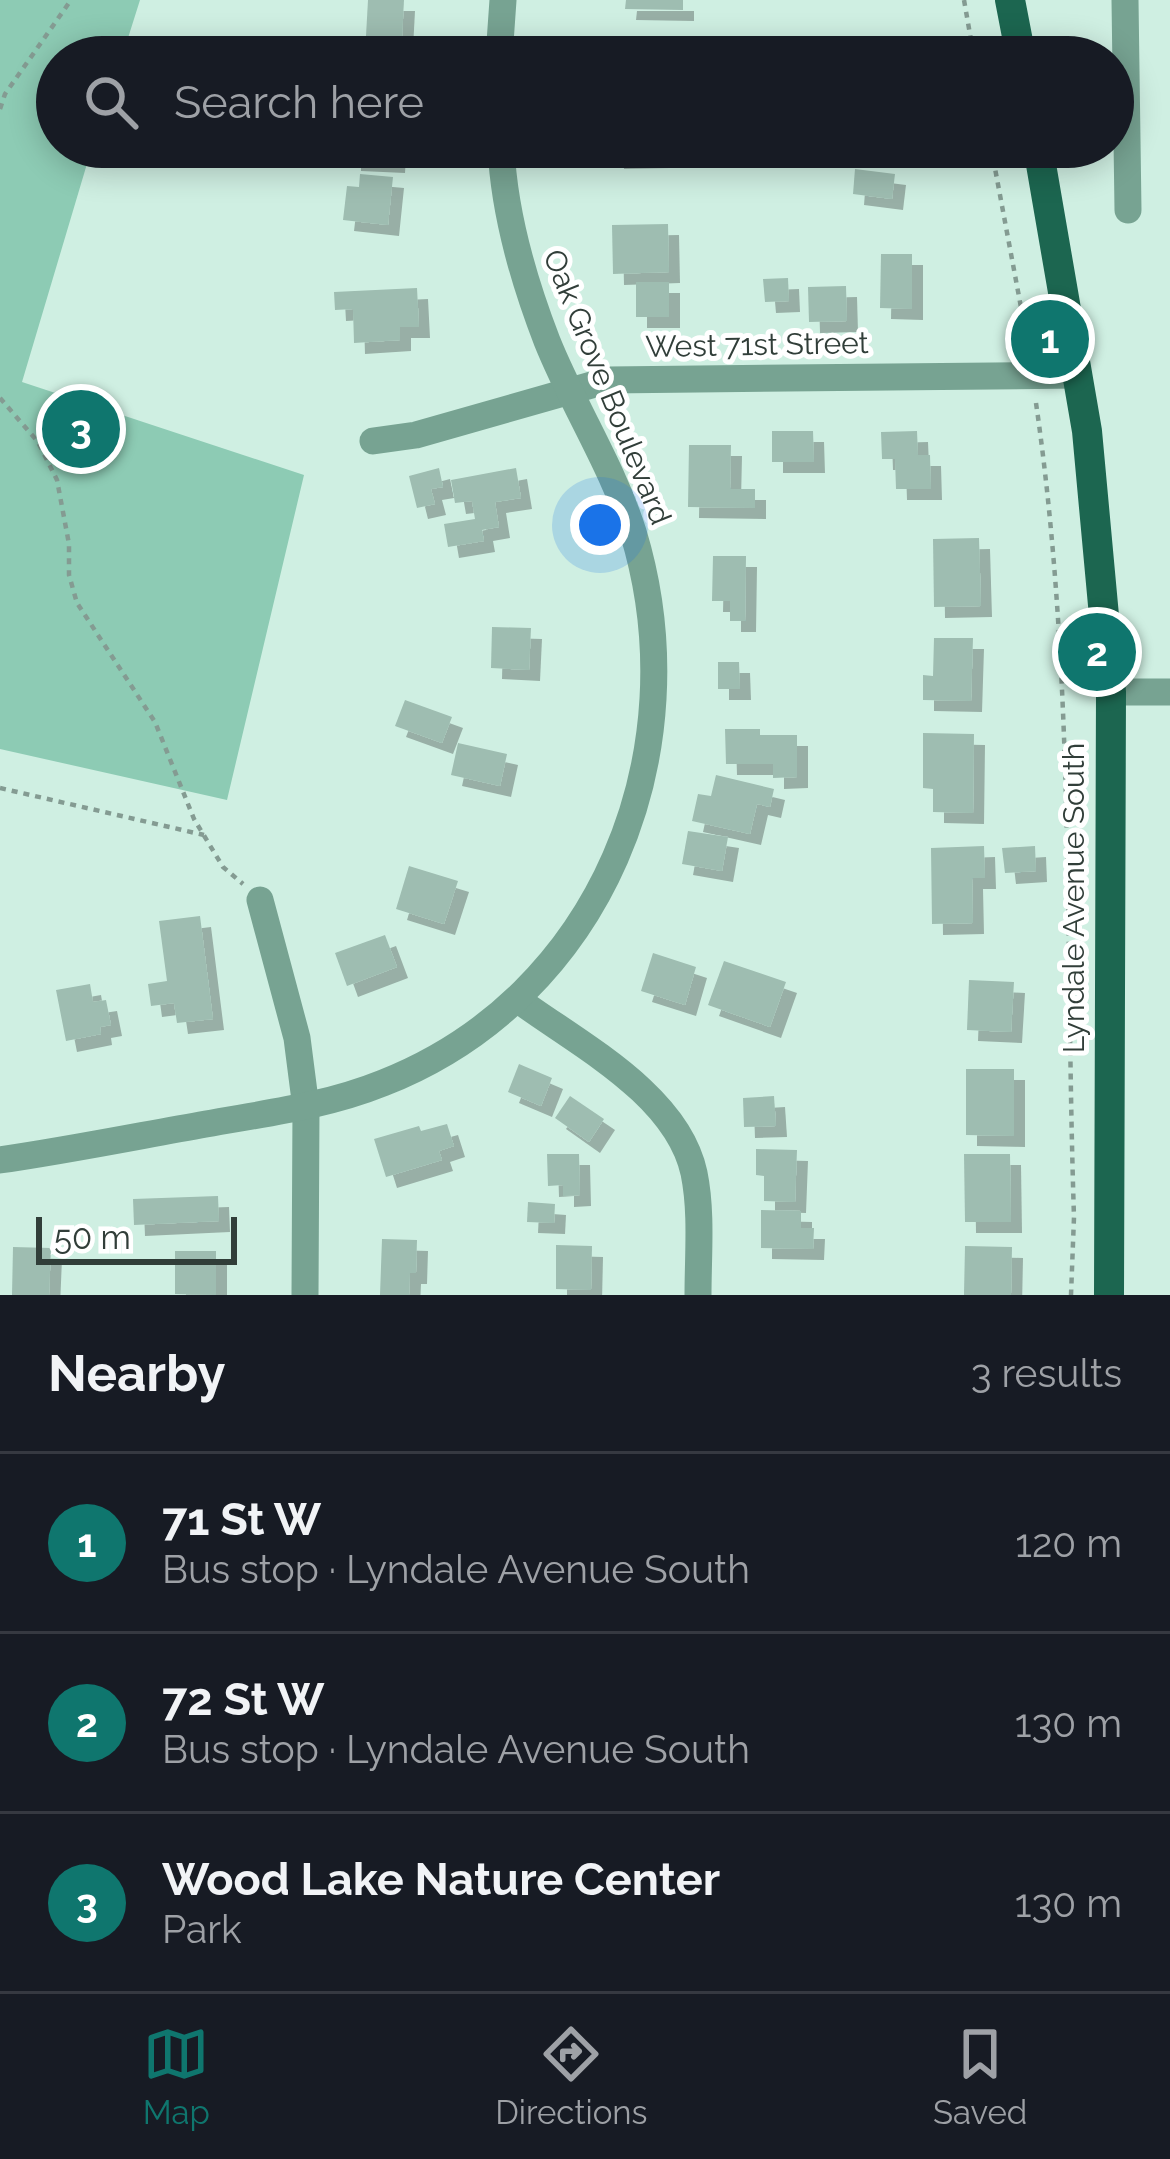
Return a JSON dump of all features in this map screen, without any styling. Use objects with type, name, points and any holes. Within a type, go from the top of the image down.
[{"type":"main road","points":[[1010,0],[1017,36]]},
{"type":"main road","name":"Lyndale Avenue South","points":[[1042,168],[1078,375],[1104,587],[1111,692],[1109,1295]]},
{"type":"street","points":[[500,36],[503,0]]},
{"type":"street","points":[[1125,0],[1126,36]]},
{"type":"street","name":"Oak Grove Boulevard","points":[[0,1160],[306,1108],[403,1074],[452,1048],[517,999],[563,948],[606,885],[633,819],[648,747],[652,676],[648,604],[633,533],[548,344],[519,262],[502,168]]},
{"type":"street","points":[[1128,168],[1129,210]]},
{"type":"street","name":"West 71st Street","points":[[373,441],[416,435],[609,380],[1078,375]]},
{"type":"street","points":[[1111,692],[1170,692]]},
{"type":"street","points":[[260,900],[297,1038],[306,1108],[305,1295]]},
{"type":"street","points":[[517,999],[662,1108],[682,1137],[694,1171],[698,1206],[698,1295]]},
{"type":"path","points":[[46,36],[71,0]]},
{"type":"path","points":[[964,0],[970,36]]},
{"type":"path","points":[[0,109],[36,50]]},
{"type":"path","points":[[996,168],[1029,352]]},
{"type":"path","points":[[0,398],[38,442],[57,480],[76,603],[155,722],[204,835],[224,867],[260,900]]},
{"type":"path","points":[[1036,405],[1049,494],[1065,688],[1074,1217],[1071,1295]]},
{"type":"path","points":[[0,788],[204,835]]},
{"type":"green space","points":[[0,0],[140,0],[129,36],[36,36],[36,168],[86,168],[22,382],[304,475],[227,800],[0,749]]},
{"type":"building","points":[[368,0],[404,0],[402,36],[366,36]]},
{"type":"building","points":[[626,0],[683,0],[683,10],[625,9]]},
{"type":"building","points":[[855,169],[895,174],[892,199],[853,194]]},
{"type":"building","points":[[360,174],[393,177],[388,225],[343,220],[347,186],[359,187]]},
{"type":"building","points":[[668,224],[669,272],[613,274],[612,225]]},
{"type":"building","points":[[881,254],[912,254],[912,309],[880,308]]},
{"type":"building","points":[[788,278],[789,301],[765,302],[763,279]]},
{"type":"building","points":[[636,282],[669,282],[669,317],[636,317]]},
{"type":"building","points":[[846,286],[847,321],[809,322],[808,287]]},
{"type":"building","points":[[417,288],[419,327],[400,327],[400,340],[354,343],[353,309],[335,310],[334,292]]},
{"type":"building","points":[[772,431],[813,431],[814,462],[772,462]]},
{"type":"building","points":[[917,431],[918,455],[930,455],[931,489],[896,489],[895,459],[882,459],[881,432]]},
{"type":"building","points":[[689,445],[731,445],[730,489],[755,489],[755,508],[688,507]]},
{"type":"building","points":[[439,468],[443,487],[431,489],[435,504],[417,508],[409,476]]},
{"type":"building","points":[[516,468],[521,498],[495,502],[499,527],[482,530],[484,541],[448,547],[444,524],[475,519],[472,501],[455,503],[451,480]]},
{"type":"building","points":[[979,538],[981,606],[934,607],[933,539]]},
{"type":"building","points":[[713,556],[746,556],[745,621],[730,621],[730,601],[712,601]]},
{"type":"building","points":[[492,627],[531,628],[529,670],[491,668]]},
{"type":"building","points":[[934,638],[973,638],[971,701],[923,700],[923,675],[933,676]]},
{"type":"building","points":[[718,662],[739,662],[740,689],[718,689]]},
{"type":"building","points":[[405,700],[452,717],[442,743],[395,726]]},
{"type":"building","points":[[725,729],[797,735],[797,777],[773,778],[773,764],[726,764]]},
{"type":"building","points":[[923,733],[974,734],[973,813],[933,812],[933,789],[923,788]]},
{"type":"building","points":[[458,743],[507,754],[500,786],[451,775]]},
{"type":"building","points":[[716,775],[774,789],[770,807],[757,804],[750,834],[692,821],[698,794],[711,796]]},
{"type":"building","points":[[688,831],[728,837],[722,871],[682,864]]},
{"type":"building","points":[[984,846],[985,878],[972,878],[973,923],[932,924],[931,848]]},
{"type":"building","points":[[1035,846],[1036,871],[1005,873],[1002,848]]},
{"type":"building","points":[[409,866],[458,881],[444,924],[396,909]]},
{"type":"building","points":[[200,916],[213,1019],[177,1023],[174,1003],[151,1006],[148,984],[167,981],[159,921]]},
{"type":"building","points":[[385,935],[397,967],[347,986],[335,953]]},
{"type":"building","points":[[653,953],[696,967],[685,1005],[641,991]]},
{"type":"building","points":[[724,961],[786,982],[770,1027],[708,1005]]},
{"type":"building","points":[[969,980],[1014,982],[1011,1032],[967,1030]]},
{"type":"building","points":[[90,984],[93,1002],[106,1000],[111,1025],[100,1027],[101,1034],[66,1041],[56,990]]},
{"type":"building","points":[[519,1064],[552,1078],[541,1106],[508,1092]]},
{"type":"building","points":[[966,1069],[1014,1069],[1014,1136],[966,1135]]},
{"type":"building","points":[[570,1096],[604,1119],[589,1142],[555,1118]]},
{"type":"building","points":[[774,1096],[776,1126],[744,1127],[743,1098]]},
{"type":"building","points":[[447,1124],[454,1146],[439,1151],[442,1160],[386,1177],[374,1139],[419,1126],[421,1131]]},
{"type":"building","points":[[756,1149],[797,1150],[795,1202],[764,1201],[764,1176],[756,1175]]},
{"type":"building","points":[[547,1154],[579,1154],[580,1195],[563,1196],[563,1185],[548,1186]]},
{"type":"building","points":[[964,1154],[1010,1154],[1011,1222],[965,1222]]},
{"type":"building","points":[[218,1196],[219,1221],[134,1225],[133,1199]]},
{"type":"building","points":[[528,1202],[555,1204],[554,1223],[527,1222]]},
{"type":"building","points":[[761,1210],[801,1211],[801,1228],[814,1228],[813,1249],[761,1248]]},
{"type":"building","points":[[382,1239],[417,1240],[416,1273],[410,1273],[409,1295],[380,1295]]},
{"type":"building","points":[[556,1245],[592,1246],[591,1290],[556,1289]]},
{"type":"building","points":[[965,1246],[1012,1247],[1011,1295],[964,1295]]},
{"type":"building","points":[[13,1247],[51,1248],[49,1295],[12,1295]]},
{"type":"building","points":[[175,1251],[216,1251],[216,1295],[175,1294]]},
{"type":"place","name":"71 St W","points":[[1050,339]]},
{"type":"place","name":"Wood Lake Nature Center","points":[[81,429]]},
{"type":"place","name":"72 St W","points":[[1097,652]]}]
